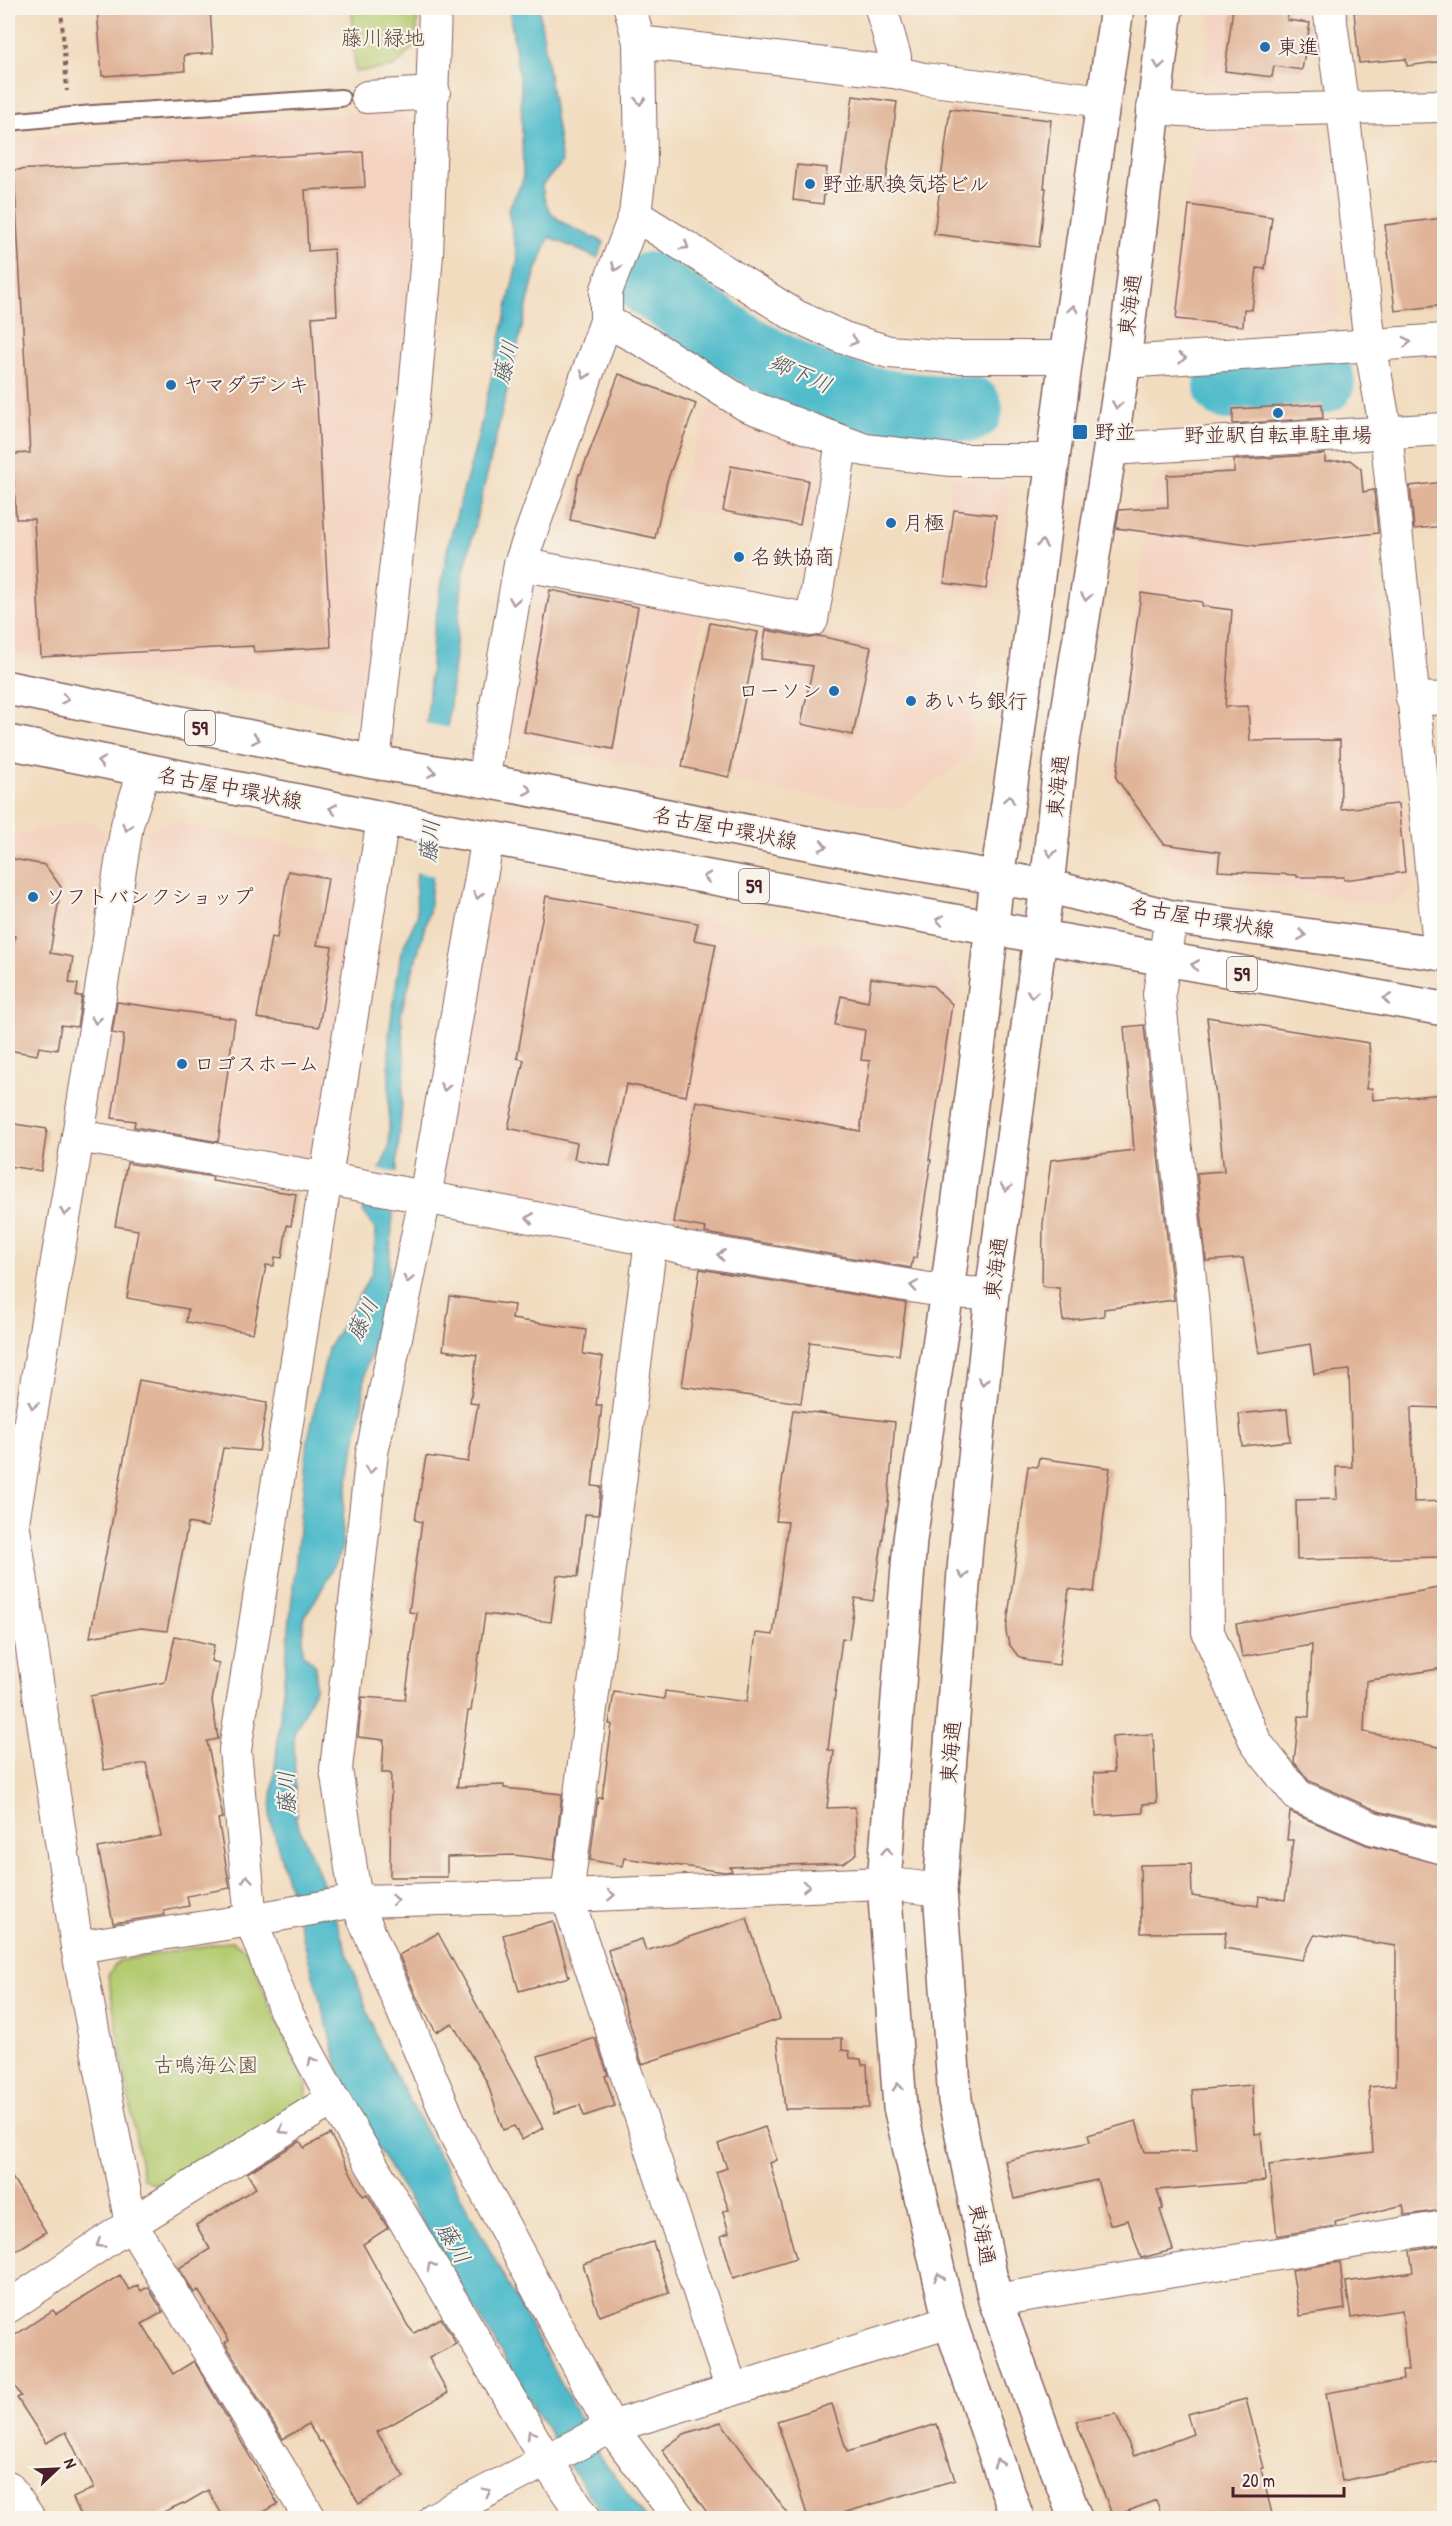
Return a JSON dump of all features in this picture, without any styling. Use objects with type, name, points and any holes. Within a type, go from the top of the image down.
[{"type":"main road","points":[[1017,2518],[950,2322],[900,2107],[884,1883],[910,1540],[947,1292],[981,1026],[997,878],[1066,357],[1117,8]]},
{"type":"main road","name":"東海通","points":[[1075,2518],[995,2300],[955,2100],[940,1890],[966,1545],[993,1294],[1047,886],[1061,755],[1124,362],[1166,8]]},
{"type":"main road","name":"名古屋中環状線","points":[[8,688],[383,764],[1047,886],[1171,917],[1442,954]]},
{"type":"main road","name":"名古屋中環状線","points":[[8,742],[387,819],[1444,1009]]},
{"type":"street","points":[[383,764],[425,277],[434,93],[435,8]]},
{"type":"street","points":[[477,780],[520,564],[606,321],[606,292],[635,215],[641,162],[639,42],[630,8]]},
{"type":"street","points":[[882,8],[895,57],[894,72]]},
{"type":"street","points":[[1329,8],[1370,344],[1386,432],[1412,698],[1442,954]]},
{"type":"street","points":[[639,42],[894,72],[924,79],[1104,101]]},
{"type":"street","points":[[354,98],[434,93]]},
{"type":"street","points":[[1153,108],[1196,111],[1343,110],[1444,106]]},
{"type":"street","points":[[635,215],[796,316],[844,338],[889,352],[950,357],[1066,357]]},
{"type":"street","points":[[606,321],[746,405],[865,450],[951,460],[1053,460]]},
{"type":"street","points":[[1124,362],[1444,340]]},
{"type":"street","points":[[1110,449],[1444,429]]},
{"type":"street","points":[[520,564],[812,620],[842,442]]},
{"type":"street","points":[[1412,698],[1444,699]]},
{"type":"street","points":[[144,771],[127,825],[78,1136],[13,1522],[77,1947],[131,2224],[310,2518]]},
{"type":"street","points":[[387,819],[333,1179],[235,1750],[260,1919],[285,2010],[333,2100],[552,2459],[585,2518]]},
{"type":"street","points":[[479,836],[372,1453],[336,1769],[346,1902],[455,2134],[606,2430],[679,2518]]},
{"type":"street","points":[[1171,917],[1160,994],[1193,1306],[1206,1490],[1209,1632],[1256,1743],[1298,1797],[1372,1828],[1444,1848]]},
{"type":"street","points":[[78,1136],[333,1179],[684,1248],[947,1292],[993,1294]]},
{"type":"street","points":[[651,1240],[567,1896],[732,2390]]},
{"type":"street","points":[[77,1947],[260,1919],[346,1902],[567,1896],[884,1883],[940,1890]]},
{"type":"street","points":[[8,2307],[131,2224],[333,2100]]},
{"type":"street","points":[[995,2300],[1444,2227]]},
{"type":"street","points":[[435,2518],[606,2430],[950,2322]]},
{"type":"street","points":[[8,2487],[29,2518]]},
{"type":"lane","points":[[8,122],[354,98]]},
{"type":"path","points":[[61,8],[69,117]]},
{"type":"shaded area","points":[[1213,8],[1303,8],[1311,70],[1299,86],[1219,88],[1203,75]]},
{"type":"shaded area","name":"ヤマダデンキ","points":[[392,110],[403,113],[412,122],[417,134],[414,250],[362,711],[15,653],[8,513],[8,139]]},
{"type":"shaded area","points":[[1305,127],[1320,139],[1341,312],[1327,325],[1182,334],[1169,319],[1195,139],[1211,129]]},
{"type":"shaded area","points":[[713,400],[739,417],[818,450],[827,474],[819,534],[674,508],[679,488]]},
{"type":"shaded area","points":[[1349,458],[1360,466],[1414,884],[1391,906],[1176,870],[1111,778],[1152,489],[1164,474]]},
{"type":"shaded area","points":[[952,477],[999,479],[1011,491],[993,596],[938,587]]},
{"type":"shaded area","points":[[551,579],[704,609],[674,772],[527,746],[513,726],[535,589]]},
{"type":"shaded area","points":[[764,621],[983,663],[969,757],[896,810],[732,782]]},
{"type":"shaded area","points":[[89,820],[105,834],[86,950],[8,935],[8,836]]},
{"type":"shaded area","points":[[168,822],[351,856],[361,866],[316,1147],[301,1158],[111,1124],[103,1109],[147,831]]},
{"type":"shaded area","points":[[504,884],[944,964],[959,986],[925,1258],[910,1269],[453,1187],[442,1170],[492,893]]},
{"type":"green space","name":"藤川緑地","points":[[352,8],[418,8],[416,44],[394,67],[355,72]]},
{"type":"green space","name":"古鳴海公園","points":[[232,1941],[249,1952],[269,2004],[307,2086],[306,2103],[170,2190],[143,2179],[108,1976],[118,1961]]},
{"type":"water","name":"藤川","points":[[509,8],[539,8],[562,163],[542,185],[548,208],[562,222],[604,242],[597,258],[549,237],[534,277],[463,575],[429,912],[401,1013],[405,1065],[386,1302],[378,1339],[366,1366],[362,1408],[344,1502],[342,1550],[303,1620],[303,1654],[316,1666],[315,1689],[294,1733],[296,1820],[320,1875],[379,2044],[600,2456],[646,2518],[606,2518],[570,2467],[346,2095],[270,1818],[308,1439],[328,1349],[372,1273],[376,1231],[363,1211],[389,1147],[389,1034],[401,952],[417,917],[416,887],[433,635],[448,546],[477,442],[518,259],[508,210],[523,180],[521,89]]},
{"type":"pier","points":[[424,723],[450,728],[435,876],[414,872]]},
{"type":"pier","points":[[377,1169],[399,1173],[396,1212],[362,1205]]},
{"type":"building","points":[[97,8],[210,8],[213,53],[184,55],[185,71],[102,76]]},
{"type":"building","name":"東進","points":[[1233,8],[1289,8],[1287,20],[1310,23],[1302,70],[1274,66],[1272,77],[1225,71]]},
{"type":"building","points":[[1444,8],[1444,61],[1407,66],[1406,59],[1359,63],[1354,12]]},
{"type":"building","points":[[853,96],[897,102],[885,188],[840,182]]},
{"type":"building","points":[[950,109],[1051,120],[1039,247],[934,234]]},
{"type":"building","name":"ヤマダデンキ","points":[[363,152],[365,187],[305,190],[308,251],[334,249],[337,315],[312,317],[331,647],[254,652],[253,646],[41,657],[34,519],[16,519],[12,454],[30,453],[14,170]]},
{"type":"building","name":"野並駅換気塔ビル","points":[[797,165],[827,168],[823,204],[793,200]]},
{"type":"building","points":[[1189,205],[1272,217],[1265,269],[1257,268],[1252,310],[1244,309],[1243,326],[1176,319]]},
{"type":"building","points":[[1444,218],[1444,305],[1395,311],[1385,225]]},
{"type":"building","points":[[619,374],[696,404],[667,481],[655,538],[570,520],[579,474],[581,474]]},
{"type":"building","name":"野並駅自転車駐車場","points":[[1322,404],[1323,418],[1233,424],[1233,409]]},
{"type":"building","points":[[1325,454],[1325,462],[1350,460],[1361,469],[1363,492],[1374,490],[1378,533],[1257,546],[1116,528],[1119,510],[1168,507],[1167,475],[1234,472],[1234,460]]},
{"type":"building","points":[[731,466],[808,480],[800,525],[723,511]]},
{"type":"building","points":[[1444,482],[1444,526],[1414,529],[1410,486]]},
{"type":"building","points":[[954,510],[996,515],[986,589],[944,583]]},
{"type":"building","points":[[550,590],[638,607],[613,749],[524,732]]},
{"type":"building","points":[[1141,593],[1202,602],[1202,606],[1232,610],[1225,707],[1248,706],[1250,741],[1340,740],[1341,809],[1398,804],[1405,872],[1344,880],[1344,877],[1297,877],[1297,875],[1218,871],[1220,852],[1164,844],[1116,778]]},
{"type":"building","points":[[710,623],[758,632],[729,777],[682,767]]},
{"type":"building","points":[[766,630],[809,638],[819,636],[871,647],[853,735],[801,724],[813,666],[761,659]]},
{"type":"building","points":[[8,858],[45,865],[61,887],[50,953],[73,957],[69,983],[78,984],[76,996],[82,996],[77,1027],[61,1025],[57,1050],[39,1047],[37,1055],[8,1050],[8,978],[15,936],[8,934]]},
{"type":"building","points":[[288,871],[328,878],[317,945],[332,947],[319,1027],[257,1018],[271,937],[277,938]]},
{"type":"building","points":[[546,896],[698,923],[694,940],[716,944],[686,1096],[626,1084],[610,1166],[574,1159],[577,1143],[508,1128],[524,1060],[517,1058]]},
{"type":"building","points":[[871,978],[933,986],[952,1004],[916,1258],[913,1258],[911,1268],[705,1233],[706,1228],[673,1222],[696,1101],[860,1131],[870,1061],[861,1060],[865,1030],[835,1025],[841,996],[868,1002]]},
{"type":"building","points":[[117,1002],[235,1019],[218,1142],[134,1127],[135,1121],[112,1118],[124,1035],[112,1033]]},
{"type":"building","points":[[1207,1017],[1369,1043],[1370,1061],[1366,1089],[1372,1088],[1373,1100],[1444,1094],[1444,1408],[1412,1407],[1411,1412],[1414,1502],[1444,1501],[1444,1557],[1297,1560],[1296,1500],[1337,1499],[1336,1467],[1352,1467],[1349,1370],[1314,1374],[1310,1344],[1259,1353],[1243,1258],[1206,1261],[1197,1173],[1224,1171]]},
{"type":"building","points":[[1144,1025],[1174,1300],[1104,1309],[1104,1316],[1063,1321],[1059,1288],[1042,1286],[1043,1224],[1051,1160],[1134,1150],[1124,1027]]},
{"type":"building","points":[[8,1123],[47,1129],[41,1171],[8,1166]]},
{"type":"building","points":[[127,1163],[213,1177],[212,1181],[296,1194],[291,1226],[287,1225],[282,1258],[275,1257],[274,1266],[266,1265],[253,1333],[186,1322],[188,1309],[127,1298],[138,1230],[115,1226]]},
{"type":"building","points":[[700,1269],[906,1303],[899,1355],[810,1342],[801,1403],[682,1386]]},
{"type":"building","points":[[450,1296],[514,1305],[512,1319],[586,1330],[583,1354],[603,1357],[596,1405],[602,1405],[592,1486],[601,1487],[598,1515],[585,1514],[578,1577],[557,1575],[551,1622],[485,1614],[457,1787],[504,1785],[504,1788],[562,1794],[554,1860],[514,1855],[447,1857],[447,1877],[390,1877],[391,1773],[382,1773],[384,1740],[358,1737],[362,1697],[405,1700],[417,1613],[409,1612],[422,1522],[415,1520],[426,1456],[468,1462],[478,1404],[470,1403],[477,1355],[443,1350]]},
{"type":"building","points":[[139,1380],[267,1403],[259,1451],[223,1448],[208,1527],[188,1523],[167,1631],[141,1628],[90,1637]]},
{"type":"building","points":[[1287,1409],[1290,1441],[1242,1446],[1239,1414]]},
{"type":"building","points":[[793,1410],[895,1422],[888,1504],[873,1601],[855,1598],[849,1639],[842,1638],[828,1750],[834,1751],[827,1808],[855,1807],[857,1853],[844,1863],[730,1867],[732,1871],[725,1872],[624,1858],[622,1866],[590,1860],[598,1798],[602,1798],[614,1692],[664,1699],[665,1691],[747,1702],[756,1633],[773,1635],[788,1522],[776,1521]]},
{"type":"building","points":[[1039,1458],[1110,1468],[1094,1592],[1069,1589],[1059,1665],[1029,1661],[1018,1656],[1009,1644],[1006,1632],[1028,1466],[1037,1467]]},
{"type":"building","points":[[1444,1587],[1444,1668],[1366,1681],[1364,1732],[1444,1748],[1444,1829],[1378,1811],[1309,1781],[1294,1762],[1299,1716],[1309,1717],[1312,1645],[1242,1657],[1236,1624]]},
{"type":"building","points":[[175,1636],[214,1645],[211,1661],[219,1663],[212,1701],[218,1739],[207,1741],[223,1818],[218,1819],[230,1888],[187,1896],[189,1906],[164,1911],[165,1915],[113,1923],[98,1848],[161,1836],[146,1763],[104,1770],[90,1696],[165,1682]]},
{"type":"building","points":[[1153,1734],[1157,1803],[1143,1804],[1143,1813],[1096,1816],[1094,1773],[1114,1772],[1112,1737]]},
{"type":"building","points":[[1290,1812],[1367,1845],[1444,1865],[1444,2210],[1405,2215],[1403,2205],[1335,2222],[1336,2226],[1277,2236],[1269,2165],[1373,2152],[1369,2087],[1396,2085],[1396,1946],[1315,1934],[1302,1960],[1224,1948],[1226,1932],[1141,1933],[1140,1865],[1191,1864],[1192,1896],[1258,1906],[1259,1896],[1285,1900],[1293,1840],[1287,1840]]},
{"type":"building","points":[[747,1918],[780,2019],[642,2064],[608,1950],[642,1939],[646,1951]]},
{"type":"building","points":[[553,1921],[569,1977],[519,1991],[503,1935]]},
{"type":"building","points":[[438,1933],[543,2128],[522,2140],[514,2126],[503,2130],[487,2082],[452,2023],[436,2032],[416,1996],[399,1955]]},
{"type":"building","points":[[595,2038],[608,2075],[605,2076],[615,2106],[584,2116],[580,2105],[555,2113],[538,2056]]},
{"type":"building","points":[[777,2038],[842,2038],[842,2050],[849,2051],[850,2058],[861,2059],[862,2065],[867,2065],[869,2108],[785,2109]]},
{"type":"building","points":[[1252,2085],[1255,2134],[1261,2133],[1265,2181],[1157,2190],[1163,2209],[1160,2210],[1173,2250],[1141,2258],[1128,2220],[1110,2225],[1097,2180],[1014,2199],[1005,2161],[1090,2142],[1088,2135],[1136,2121],[1145,2152],[1197,2151],[1192,2090]]},
{"type":"building","points":[[765,2127],[777,2160],[770,2163],[796,2258],[733,2278],[721,2236],[729,2233],[723,2211],[729,2210],[716,2172],[727,2168],[718,2144]]},
{"type":"building","points":[[330,2134],[363,2196],[367,2194],[388,2228],[363,2244],[408,2326],[414,2333],[441,2318],[456,2344],[429,2358],[448,2393],[377,2432],[404,2477],[359,2504],[322,2441],[320,2442],[308,2424],[283,2439],[225,2343],[229,2340],[198,2290],[194,2293],[179,2268],[210,2249],[196,2225],[256,2188],[247,2173],[300,2141],[304,2148]]},
{"type":"building","points":[[8,2171],[46,2232],[8,2256]]},
{"type":"building","points":[[653,2242],[669,2293],[599,2316],[583,2264]]},
{"type":"building","points":[[1444,2245],[1444,2461],[1342,2481],[1326,2393],[1403,2380],[1402,2371],[1408,2371],[1402,2310],[1351,2318],[1346,2282],[1413,2272],[1410,2251]]},
{"type":"building","points":[[1340,2262],[1345,2309],[1300,2316],[1292,2270]]},
{"type":"building","points":[[120,2275],[129,2290],[138,2285],[141,2291],[148,2287],[163,2312],[142,2324],[173,2374],[194,2361],[278,2504],[253,2518],[224,2518],[208,2490],[184,2504],[151,2518],[82,2518],[73,2498],[94,2488],[66,2432],[46,2443],[17,2398],[21,2396],[8,2375],[8,2340],[53,2310],[56,2314]]},
{"type":"building","points":[[1246,2399],[1264,2468],[1261,2469],[1273,2518],[1163,2518],[1156,2500],[1113,2517],[1076,2421],[1116,2414],[1134,2456],[1193,2434],[1187,2414]]},
{"type":"building","points":[[832,2404],[847,2452],[937,2424],[955,2480],[826,2518],[808,2518],[777,2421]]},
{"type":"building","points":[[721,2422],[791,2518],[711,2518],[662,2450],[684,2434]]},
{"type":"waterway","name":"郷下川","points":[[650,285],[749,350],[828,388],[857,397],[885,402],[970,409]]},
{"type":"waterway","name":"郷下川","points":[[1227,387],[1322,381]]},
{"type":"place","name":"東進","points":[[1265,47]]},
{"type":"place","name":"野並駅換気塔ビル","points":[[810,184]]},
{"type":"place","name":"ヤマダデンキ","points":[[171,385]]},
{"type":"place","name":"野並駅自転車駐車場","points":[[1278,413]]},
{"type":"place","name":"野並","points":[[1080,432]]},
{"type":"place","name":"月極","points":[[891,523]]},
{"type":"place","name":"名鉄協商","points":[[739,557]]},
{"type":"place","name":"ローソン","points":[[834,691]]},
{"type":"place","name":"あいち銀行","points":[[911,701]]},
{"type":"place","name":"ソフトバンクショップ","points":[[33,897]]},
{"type":"place","name":"ロゴスホーム","points":[[182,1064]]}]
